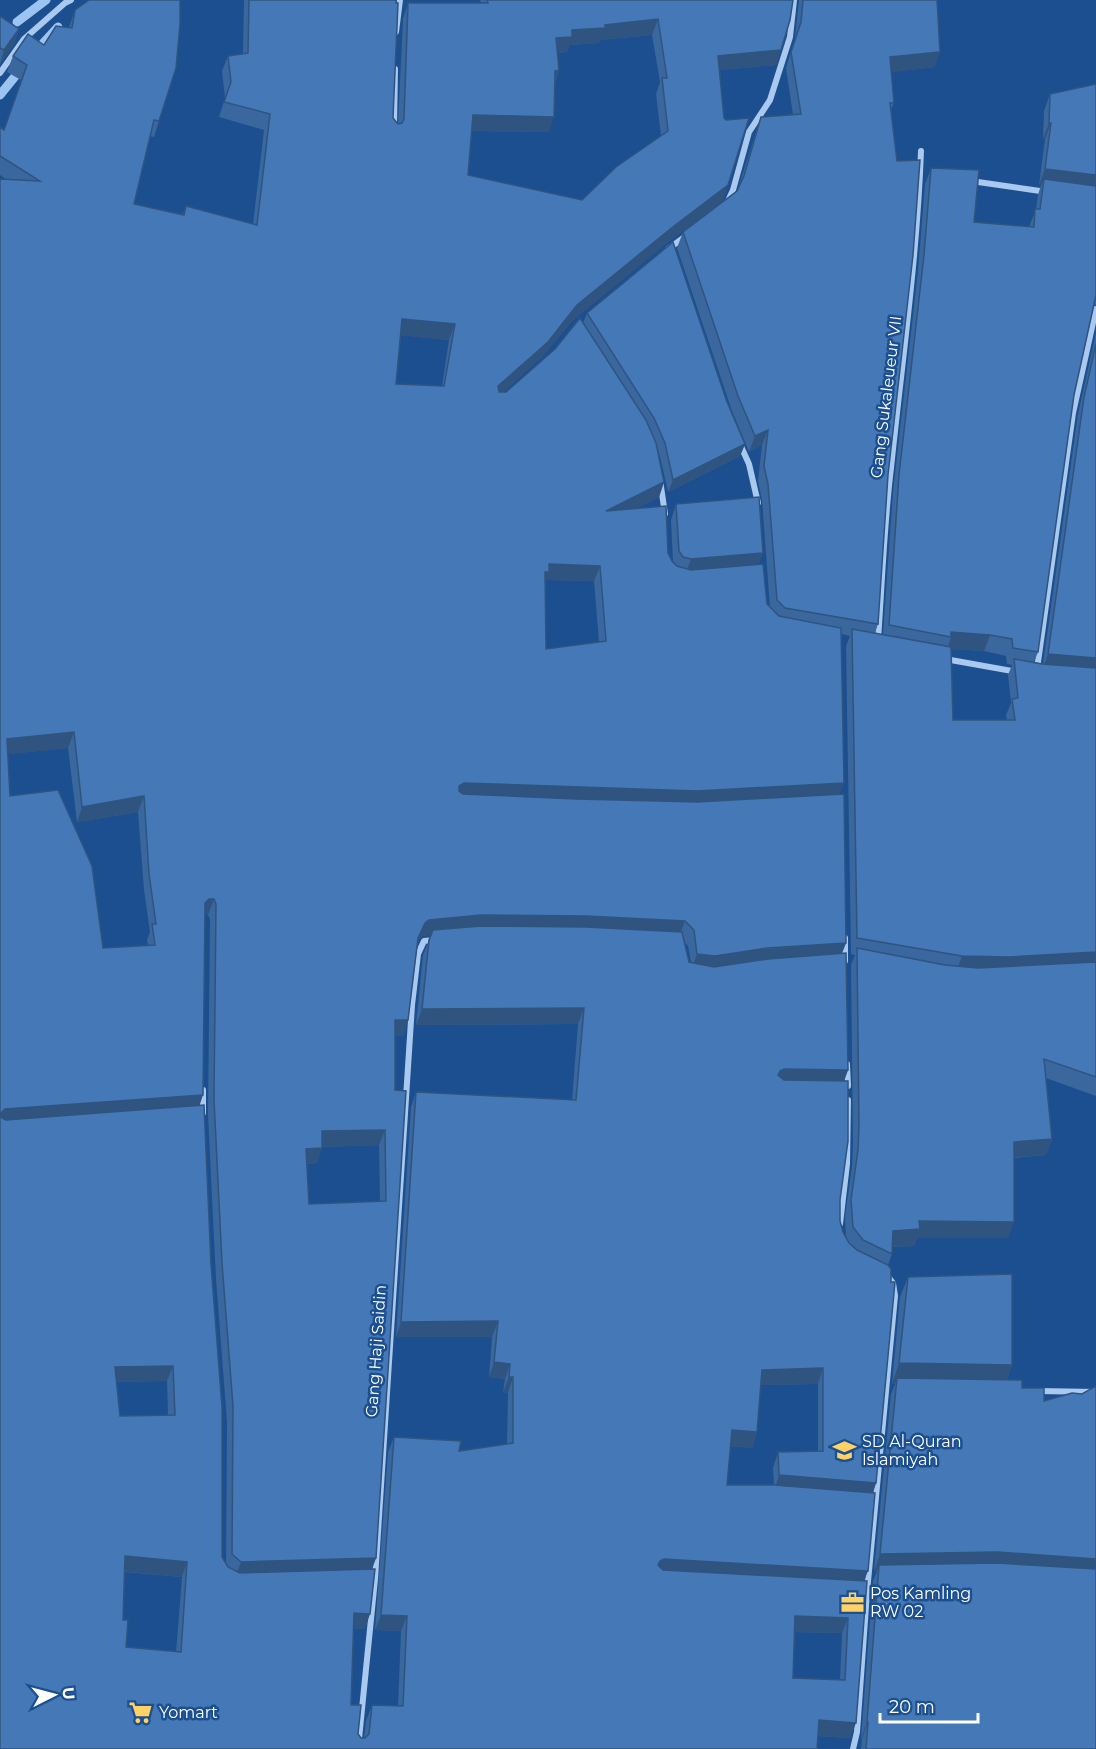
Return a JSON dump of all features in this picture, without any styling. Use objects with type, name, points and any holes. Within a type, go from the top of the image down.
[{"type":"street","points":[[0,73],[24,39],[64,3],[71,0]]},
{"type":"street","points":[[396,42],[400,0]]},
{"type":"street","points":[[718,210],[727,204],[734,190],[749,132],[770,100],[790,37],[794,0]]},
{"type":"street","points":[[15,32],[24,39]]},
{"type":"street","points":[[393,134],[395,65]]},
{"type":"street","name":"Gang Sukaleueur VII","points":[[877,646],[890,470],[907,333],[919,208],[921,151]]},
{"type":"street","points":[[920,179],[930,179]]},
{"type":"street","points":[[962,180],[1051,192]]},
{"type":"street","points":[[662,254],[694,230]]},
{"type":"street","points":[[671,246],[675,257]]},
{"type":"street","points":[[1036,675],[1073,413],[1096,309]]},
{"type":"street","points":[[736,434],[749,464],[758,511]]},
{"type":"street","points":[[660,477],[665,520]]},
{"type":"street","points":[[934,657],[1025,673]]},
{"type":"street","points":[[845,935],[848,961],[845,975]]},
{"type":"street","name":"Gang Haji Saidin","points":[[358,1749],[375,1579],[412,1005],[418,954],[424,941],[445,939]]},
{"type":"street","points":[[833,964],[848,961]]},
{"type":"street","points":[[839,1231],[847,1164],[847,1056]]},
{"type":"street","points":[[191,1116],[202,1115],[203,1082]]},
{"type":"street","points":[[836,1091],[848,1091]]},
{"type":"street","points":[[853,1749],[857,1731],[870,1576],[872,1504],[887,1389],[895,1296],[890,1278],[876,1271]]},
{"type":"street","points":[[887,1389],[899,1389]]},
{"type":"street","points":[[1026,1391],[1096,1392]]},
{"type":"street","points":[[870,1576],[882,1576]]},
{"type":"street","points":[[363,1580],[375,1579]]},
{"type":"street","points":[[855,1591],[867,1592]]},
{"type":"building","points":[[89,0],[180,0],[176,68],[159,121],[154,120],[134,204],[184,215],[186,206],[257,225],[270,114],[224,102],[231,82],[228,56],[248,53],[249,0],[396,0],[398,3],[393,118],[398,124],[404,119],[408,3],[488,3],[487,0],[793,0],[781,50],[718,56],[724,118],[726,120],[749,118],[728,185],[577,305],[548,342],[498,386],[499,392],[506,392],[555,349],[580,318],[646,420],[656,443],[664,482],[606,511],[666,506],[668,553],[677,566],[691,570],[763,564],[767,604],[779,616],[841,628],[844,783],[697,791],[464,783],[459,786],[459,791],[463,794],[697,802],[844,794],[846,943],[767,948],[715,956],[697,954],[694,930],[685,921],[587,916],[481,915],[429,920],[425,923],[418,938],[408,1020],[395,1020],[395,1090],[406,1091],[376,1558],[241,1562],[232,1554],[233,1406],[222,1263],[214,1099],[216,904],[214,899],[209,899],[205,903],[203,1095],[5,1109],[0,1114],[0,179],[40,181],[0,156],[0,127],[4,130],[27,65],[13,56],[28,34],[44,45],[56,26],[72,28],[75,10]],"holes":[[[658,19],[667,78],[662,78],[668,131],[616,167],[582,200],[468,175],[473,115],[554,117],[555,71],[559,70],[556,38],[572,37],[572,30],[605,28],[605,25]],[[402,319],[455,324],[444,386],[396,384]],[[549,564],[600,566],[606,641],[546,649],[545,572],[549,572]],[[74,732],[82,807],[144,796],[149,874],[156,924],[152,924],[155,945],[103,948],[92,866],[58,790],[10,796],[7,739]],[[385,1130],[386,1201],[309,1204],[306,1149],[322,1148],[322,1131]]]},
{"type":"building","points":[[803,0],[937,0],[940,52],[890,57],[894,103],[890,103],[897,161],[920,160],[913,255],[888,475],[878,624],[785,608],[777,600],[768,484],[764,466],[768,430],[755,436],[738,396],[683,232],[737,191],[744,176],[761,117],[801,114],[791,52],[801,22]]},
{"type":"building","points":[[0,16],[19,29],[4,50],[0,48]]},
{"type":"building","points":[[1096,84],[1096,175],[1045,169],[1051,123],[1049,123],[1050,94]]},
{"type":"building","points":[[931,168],[979,170],[974,222],[1034,227],[1035,209],[1040,209],[1044,179],[1096,186],[1096,295],[1074,395],[1038,652],[1013,648],[1012,639],[990,635],[951,632],[951,637],[889,625],[899,475],[924,255]]},
{"type":"building","points":[[673,242],[727,402],[745,444],[673,480],[665,443],[654,418],[587,313]]},
{"type":"building","points":[[1096,344],[1096,658],[1048,654],[1084,397]]},
{"type":"building","points":[[759,497],[763,553],[691,559],[683,557],[679,551],[676,504]]},
{"type":"building","points":[[852,629],[951,647],[953,720],[1015,720],[1012,699],[1018,698],[1014,659],[1042,664],[1096,668],[1096,952],[1009,957],[962,956],[857,938]]},
{"type":"building","points":[[481,926],[586,927],[682,932],[689,962],[714,967],[768,959],[846,953],[848,1070],[784,1069],[778,1075],[784,1080],[848,1081],[848,1141],[840,1200],[840,1221],[849,1243],[857,1250],[888,1265],[891,1269],[891,1282],[895,1282],[876,1483],[779,1475],[778,1452],[823,1451],[823,1368],[762,1370],[757,1432],[732,1430],[727,1485],[774,1485],[875,1493],[868,1571],[664,1559],[658,1565],[663,1570],[867,1581],[856,1723],[819,1720],[817,1749],[0,1749],[0,1114],[6,1120],[204,1105],[211,1264],[222,1407],[222,1557],[228,1567],[240,1573],[375,1569],[370,1614],[354,1613],[351,1705],[361,1705],[358,1734],[361,1738],[365,1738],[369,1734],[372,1705],[403,1706],[407,1616],[381,1615],[394,1437],[461,1441],[459,1451],[513,1443],[513,1377],[509,1377],[510,1364],[494,1362],[498,1321],[401,1322],[416,1092],[576,1100],[584,1008],[422,1009],[429,940],[433,930]],"holes":[[[173,1366],[175,1415],[120,1416],[115,1367]],[[125,1556],[187,1562],[181,1652],[126,1647],[128,1620],[123,1620]],[[795,1616],[848,1618],[845,1680],[793,1678]]]},
{"type":"building","points":[[857,948],[945,965],[978,968],[1096,962],[1096,1077],[1044,1059],[1052,1139],[1014,1142],[1014,1222],[919,1221],[920,1229],[893,1231],[892,1254],[863,1240],[853,1227],[851,1200],[859,1126]]},
{"type":"building","points":[[1012,1274],[1012,1365],[899,1363],[908,1277]]},
{"type":"building","points":[[897,1378],[1022,1380],[1022,1388],[1044,1388],[1044,1401],[1072,1393],[1082,1394],[1096,1386],[1096,1559],[997,1552],[880,1554]]},
{"type":"building","points":[[997,1563],[1096,1569],[1096,1749],[866,1749],[879,1565]]},
{"type":"waterway","points":[[17,22],[46,0]]},
{"type":"waterway","points":[[36,51],[58,27]]},
{"type":"waterway","points":[[0,95],[21,69]]},
{"type":"place","name":"SD Al-Quran Islamiyah","points":[[844,1450]]},
{"type":"place","name":"Pos Kamling RW 02","points":[[852,1602]]},
{"type":"place","name":"Yomart","points":[[141,1712]]}]
